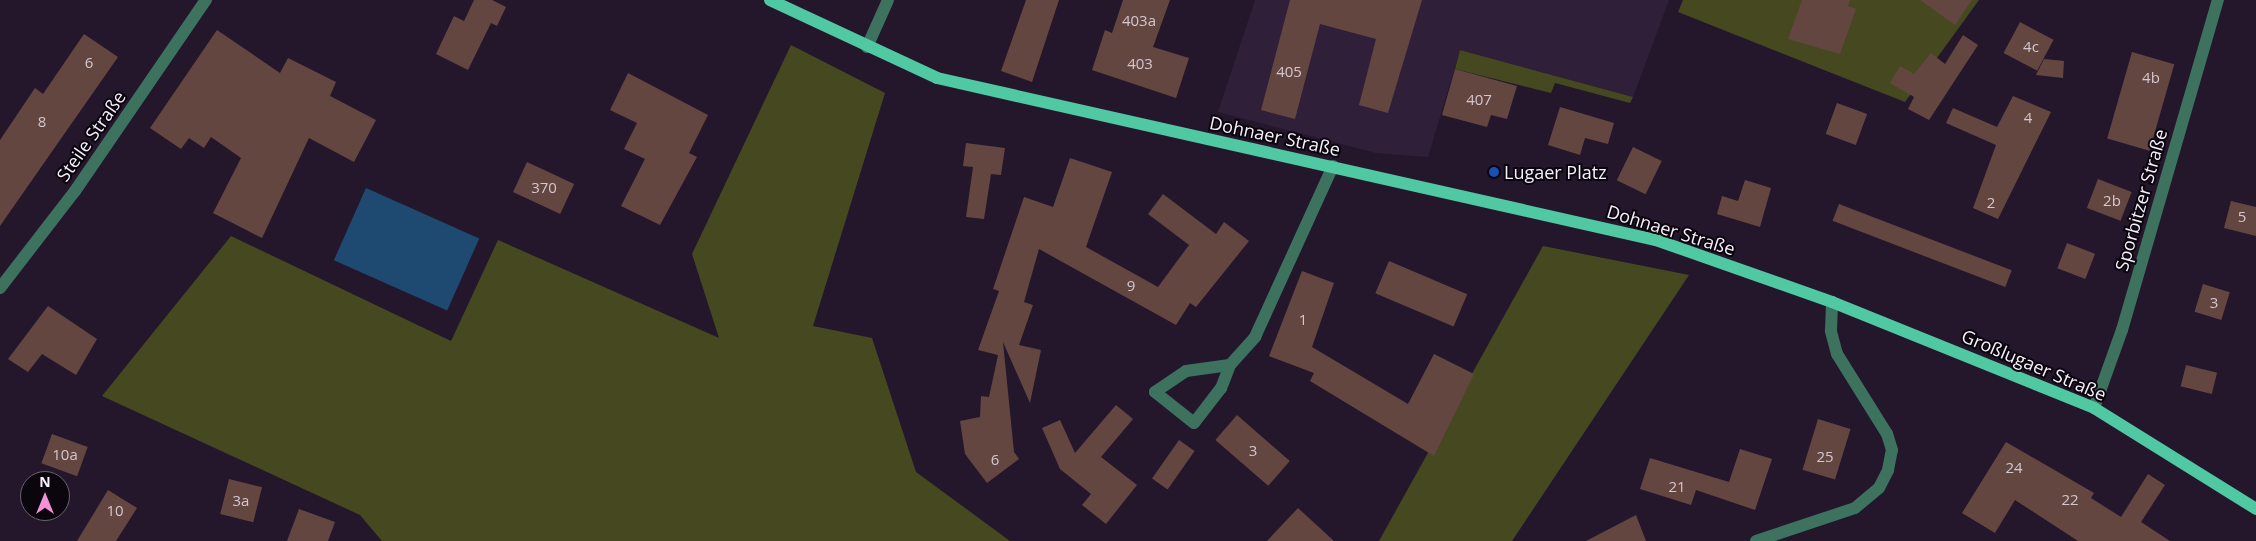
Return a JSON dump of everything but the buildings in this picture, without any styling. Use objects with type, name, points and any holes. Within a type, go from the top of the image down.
[{"type":"main road","name":"Dohnaer Straße","points":[[770,0],[867,47],[937,78],[992,92],[1333,166],[1656,240],[1782,285]]},
{"type":"main road","name":"Großlugaer Straße","points":[[1782,285],[1832,302],[2094,408],[2256,508]]},
{"type":"street","name":"Steile Straße","points":[[0,288],[75,191],[206,0]]},
{"type":"street","points":[[867,47],[888,0]]},
{"type":"street","name":"Sporbitzer Straße","points":[[2094,408],[2122,330],[2218,0]]},
{"type":"street","points":[[1230,365],[1186,371],[1155,392],[1194,423],[1221,388],[1230,365],[1255,337],[1333,166]]},
{"type":"street","points":[[1756,541],[1855,508],[1879,488],[1888,470],[1892,450],[1887,434],[1837,354],[1831,332],[1832,302]]},
{"type":"shaded area","points":[[1255,0],[1669,0],[1633,97],[1460,50],[1428,157],[1376,153],[1218,112]]},
{"type":"green space","points":[[1683,0],[1979,0],[1905,102],[1678,12]]},
{"type":"green space","points":[[791,45],[885,93],[813,326],[872,338],[916,472],[1010,541],[382,541],[360,515],[102,396],[231,236],[451,341],[498,240],[719,338],[692,254]]},
{"type":"green space","points":[[1460,50],[1633,97],[1630,103],[1555,83],[1551,93],[1455,69]]},
{"type":"green space","points":[[1543,246],[1689,275],[1512,541],[1379,541]]},
{"type":"water","points":[[366,188],[479,238],[447,311],[334,260]]},
{"type":"place","name":"Lugaer Platz","points":[[1494,172]]}]
